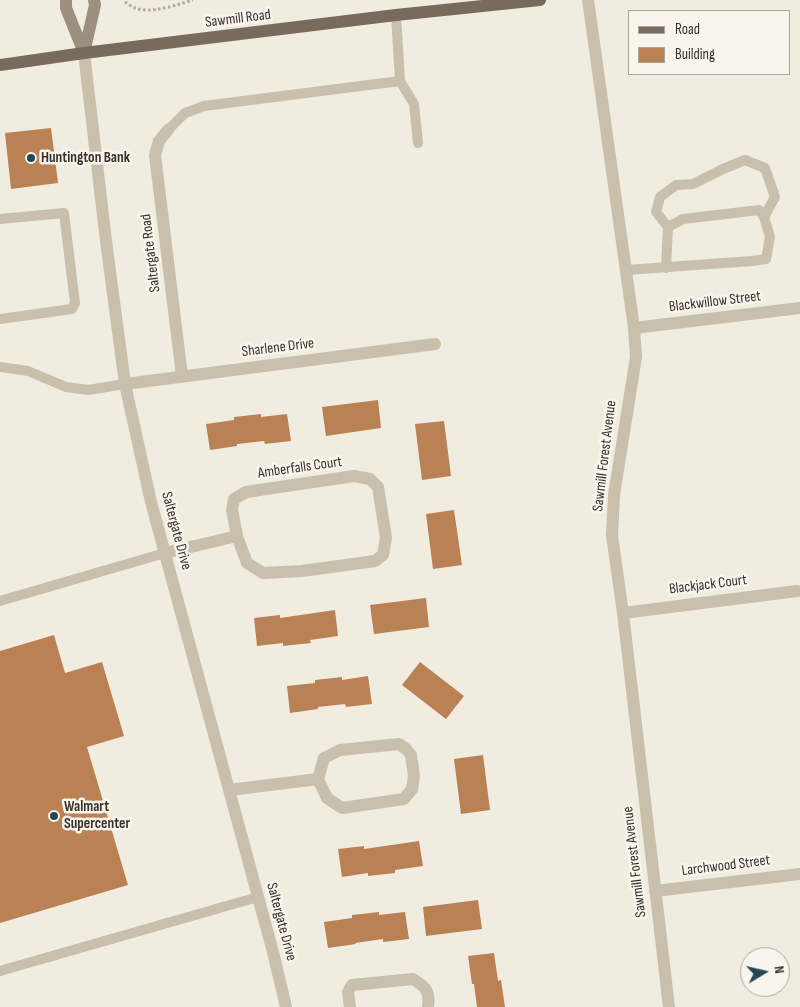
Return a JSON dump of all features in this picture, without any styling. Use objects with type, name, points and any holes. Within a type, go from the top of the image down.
[{"type":"main road","points":[[66,0],[66,8],[84,53]]},
{"type":"main road","points":[[84,53],[95,5],[94,0]]},
{"type":"main road","name":"Sawmill Road","points":[[0,65],[396,15],[540,0]]},
{"type":"street","name":"Sawmill Forest Avenue","points":[[588,0],[634,328],[636,357],[619,457],[614,495],[612,535],[623,613],[669,1007]]},
{"type":"street","name":"Saltergate Drive","points":[[84,53],[125,384],[151,502],[282,985],[286,1007]]},
{"type":"street","name":"Saltergate Road","points":[[168,130],[160,141],[155,155],[182,376]]},
{"type":"street","name":"Blackwillow Street","points":[[634,328],[800,308]]},
{"type":"street","name":"Sharlene Drive","points":[[125,384],[436,344]]},
{"type":"street","name":"Amberfalls Court","points":[[354,476],[370,479],[378,487],[386,538],[383,555],[374,561],[302,571],[262,573],[247,563],[237,536],[232,510],[234,499],[246,492],[354,476]]},
{"type":"street","points":[[165,552],[237,536]]},
{"type":"street","name":"Blackjack Court","points":[[623,613],[797,591]]},
{"type":"street","points":[[399,744],[411,755],[414,776],[412,789],[404,799],[342,808],[327,798],[318,779],[324,758],[340,750],[399,744]]},
{"type":"street","points":[[229,790],[318,779]]},
{"type":"street","name":"Larchwood Street","points":[[655,891],[800,874]]},
{"type":"street","points":[[350,1007],[348,992],[352,985],[413,979],[424,986],[429,998],[428,1007]]},
{"type":"lane","points":[[396,15],[400,81],[414,104],[418,143]]},
{"type":"lane","points":[[168,130],[185,113],[204,106],[400,81]]},
{"type":"lane","points":[[666,268],[668,227],[656,212],[660,197],[676,185],[693,184],[745,160],[765,168],[775,197],[764,217]]},
{"type":"lane","points":[[626,270],[766,259],[770,237],[764,217],[759,210],[683,219],[668,227]]},
{"type":"lane","points":[[0,219],[64,213],[75,303],[72,309],[0,319]]},
{"type":"lane","points":[[0,367],[28,371],[66,387],[88,390],[125,384]]},
{"type":"lane","points":[[0,601],[165,552]]},
{"type":"lane","points":[[0,971],[258,896]]},
{"type":"path","points":[[124,2],[137,9],[150,10],[172,7],[192,0]]},
{"type":"building","name":"Huntington Bank","points":[[51,128],[58,183],[11,189],[5,133]]},
{"type":"building","points":[[378,400],[381,428],[326,436],[322,407]]},
{"type":"building","points":[[261,414],[261,417],[287,414],[291,441],[265,444],[264,441],[237,444],[237,446],[210,450],[206,424],[234,420],[234,417]]},
{"type":"building","points":[[444,421],[451,476],[422,480],[415,424]]},
{"type":"building","points":[[454,510],[462,565],[433,569],[426,514]]},
{"type":"building","points":[[426,598],[429,627],[374,634],[370,605]]},
{"type":"building","points":[[335,610],[338,636],[310,640],[311,643],[283,646],[283,643],[257,646],[254,618],[280,615],[280,618]]},
{"type":"building","name":"Walmart Supercenter","points":[[54,635],[65,673],[102,662],[124,736],[87,747],[128,885],[0,923],[0,651]]},
{"type":"building","points":[[420,662],[464,696],[446,719],[402,685]]},
{"type":"building","points":[[368,676],[372,704],[346,707],[345,704],[290,713],[287,686],[315,683],[315,680],[342,677],[342,680]]},
{"type":"building","points":[[483,755],[490,810],[461,814],[454,759]]},
{"type":"building","points":[[419,841],[423,866],[395,870],[395,873],[368,876],[368,873],[342,877],[338,849],[364,846],[364,849]]},
{"type":"building","points":[[478,900],[482,929],[426,936],[423,907]]},
{"type":"building","points":[[379,912],[379,915],[405,912],[409,939],[383,942],[383,939],[328,948],[324,922],[352,918],[352,915]]},
{"type":"building","points":[[494,953],[498,981],[501,980],[505,1007],[477,1007],[468,956]]},
{"type":"place","name":"Huntington Bank","points":[[31,158]]},
{"type":"place","name":"Walmart Supercenter","points":[[54,816]]}]
